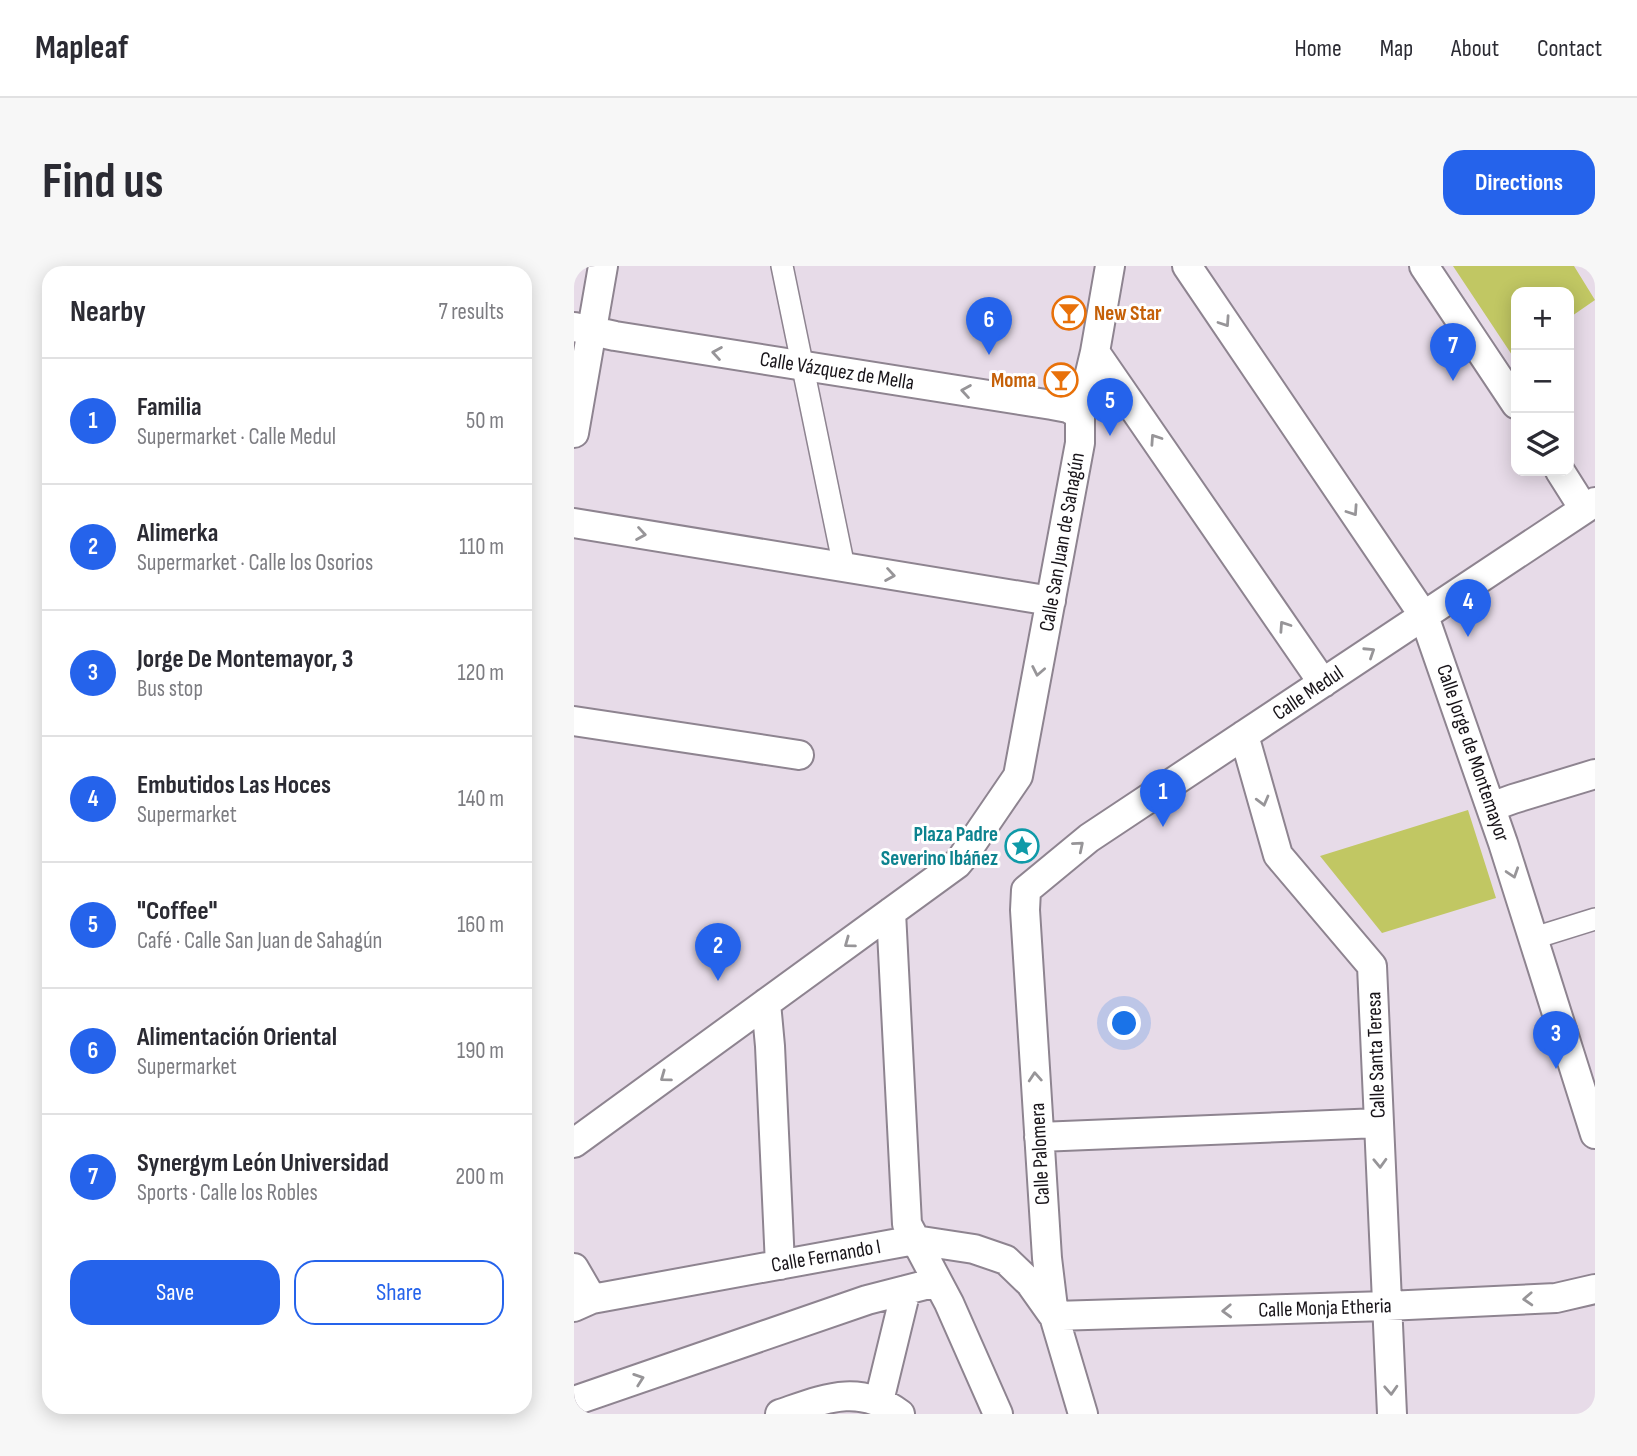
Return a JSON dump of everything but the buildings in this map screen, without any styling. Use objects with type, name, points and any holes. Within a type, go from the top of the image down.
[{"type":"street","points":[[574,433],[583,329],[603,266]]},
{"type":"street","points":[[782,266],[844,567]]},
{"type":"street","name":"Calle San Juan de Sahagún","points":[[891,912],[957,864],[1018,776],[1080,443],[1080,415],[1095,352],[1110,266]]},
{"type":"street","name":"Calle Jorge de Montemayor","points":[[1186,266],[1424,616],[1491,807],[1595,1134]]},
{"type":"street","points":[[1424,266],[1511,396]]},
{"type":"street","name":"Calle Vázquez de Mella","points":[[583,329],[803,367],[1052,405],[1069,408],[1080,415]]},
{"type":"street","points":[[1095,352],[1323,682]]},
{"type":"street","points":[[1564,476],[1589,506]]},
{"type":"street","name":"Calle Medul","points":[[1026,890],[1089,838],[1589,506]]},
{"type":"street","points":[[574,523],[1051,601]]},
{"type":"street","points":[[574,721],[799,755]]},
{"type":"street","name":"Calle Santa Teresa","points":[[1244,735],[1278,855],[1372,966],[1392,1414]]},
{"type":"street","points":[[1491,807],[1595,774]]},
{"type":"street","name":"Calle Palomera","points":[[1026,890],[1025,910],[1047,1258],[1054,1316],[1083,1414]]},
{"type":"street","points":[[574,1143],[891,912]]},
{"type":"street","points":[[891,912],[907,1224],[949,1303],[999,1414]]},
{"type":"street","points":[[1534,939],[1595,919]]},
{"type":"street","points":[[766,1003],[780,1265]]},
{"type":"street","points":[[1039,1137],[1379,1123]]},
{"type":"street","name":"Calle Fernando I","points":[[583,1303],[915,1240],[974,1249],[1006,1260],[1030,1283],[1054,1316]]},
{"type":"street","points":[[1030,1283],[1040,1273],[1047,1258]]},
{"type":"street","points":[[574,1268],[583,1303]]},
{"type":"street","points":[[574,1401],[867,1300],[937,1282]]},
{"type":"street","name":"Calle Monja Etheria","points":[[1054,1316],[1556,1298],[1591,1288]]},
{"type":"street","points":[[780,1414],[830,1398],[849,1395],[890,1408],[905,1290]]},
{"type":"green space","points":[[1453,266],[1574,266],[1595,300],[1574,315],[1574,287],[1511,287],[1511,353]]},
{"type":"green space","points":[[1468,810],[1496,898],[1382,933],[1320,856]]},
{"type":"place","name":"New Star","points":[[1069,313]]},
{"type":"place","name":"Alimentación Oriental","points":[[989,355]]},
{"type":"place","name":"Moma","points":[[1061,380]]},
{"type":"place","name":"Synergym León Universidad","points":[[1453,381]]},
{"type":"place","name":"\"Coffee\"","points":[[1110,436]]},
{"type":"place","name":"Embutidos Las Hoces","points":[[1468,637]]},
{"type":"place","name":"Familia","points":[[1163,827]]},
{"type":"place","name":"Plaza Padre Severino Ibáñez","points":[[1022,846]]},
{"type":"place","name":"Alimerka","points":[[718,981]]},
{"type":"place","name":"Jorge De Montemayor, 3","points":[[1556,1069]]}]
